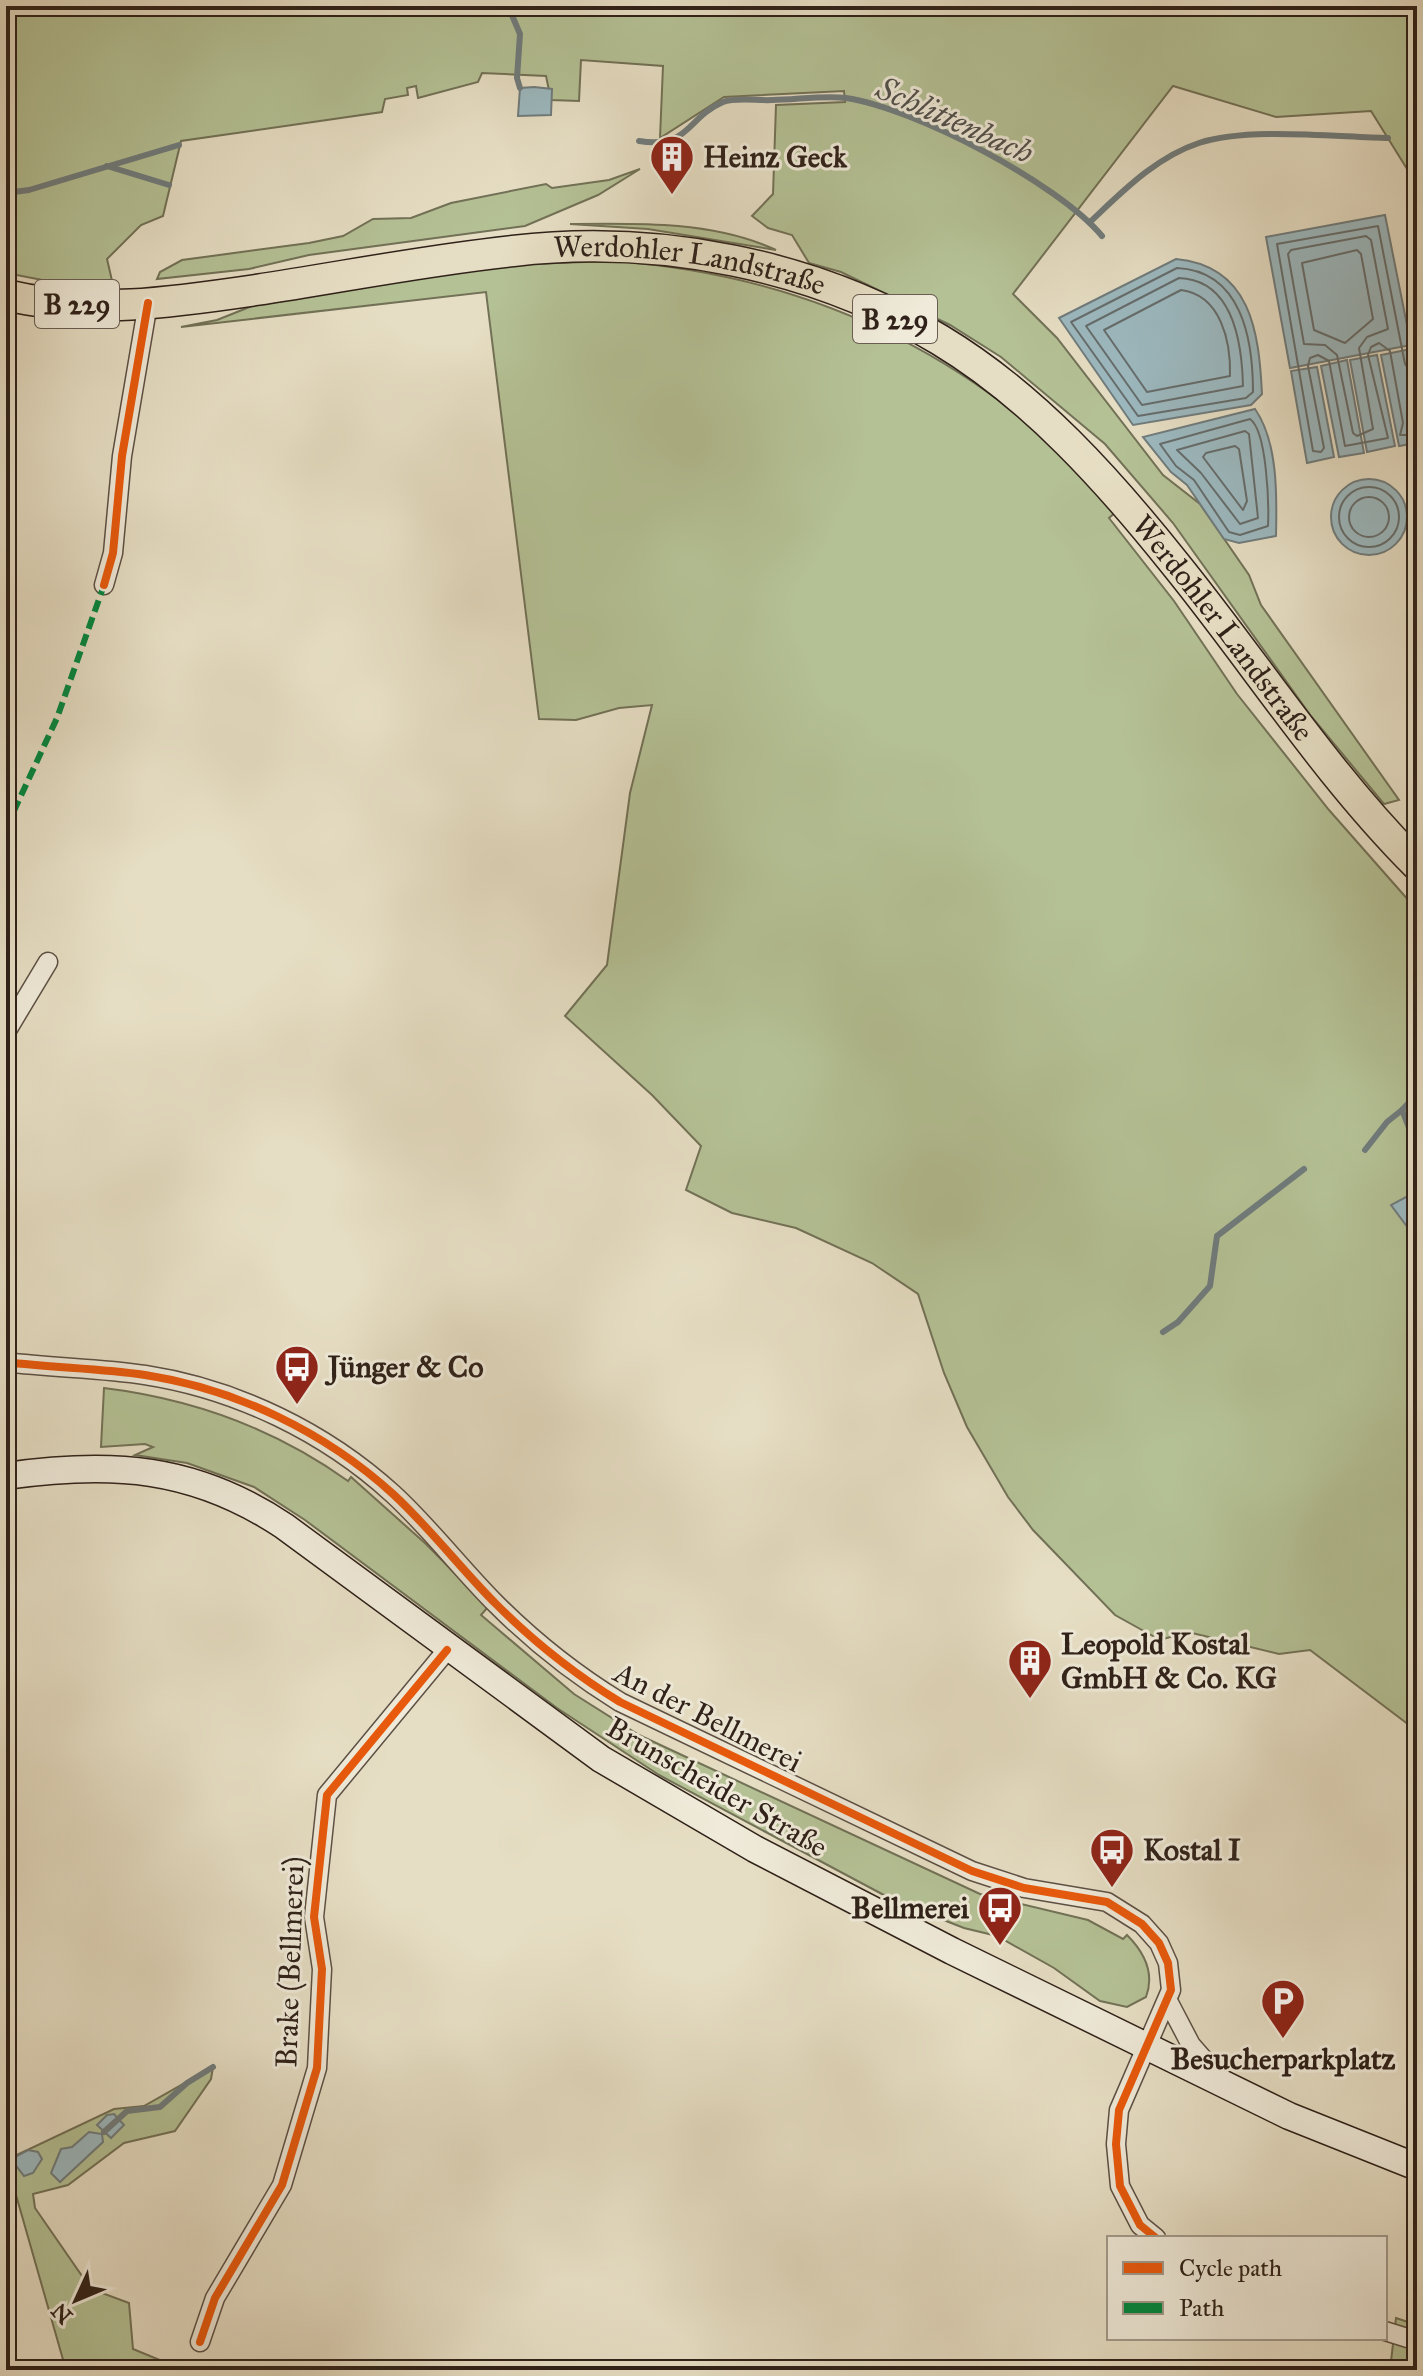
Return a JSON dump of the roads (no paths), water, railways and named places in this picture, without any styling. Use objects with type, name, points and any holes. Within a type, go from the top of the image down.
[{"type":"main road","name":"Werdohler Landstraße","points":[[6,295],[83,305],[148,303],[284,286],[444,258],[592,246],[657,249],[741,261],[839,291],[939,339],[1017,398],[1086,460],[1176,564],[1353,798],[1417,865]]},
{"type":"main road","name":"Brunscheider Straße","points":[[6,1476],[108,1467],[184,1477],[229,1494],[284,1526],[447,1650],[601,1759],[720,1829],[812,1881],[1289,2116],[1417,2167]]},
{"type":"street","points":[[104,585],[113,553],[122,456],[148,303]]},
{"type":"street","points":[[6,1032],[48,962]]},
{"type":"street","name":"An der Bellmerei","points":[[6,1362],[123,1372],[172,1380],[288,1421],[349,1457],[394,1494],[498,1606],[589,1683],[647,1718],[972,1871],[1024,1888],[1095,1899],[1127,1912],[1159,1943],[1168,1963],[1171,1990],[1119,2110],[1116,2144],[1120,2186],[1140,2225],[1154,2236]]},
{"type":"street","name":"Brake (Bellmerei)","points":[[200,2342],[215,2298],[282,2185],[317,2068],[322,1969],[314,1917],[327,1795],[447,1650]]},
{"type":"street","name":"An der Bellmerei","points":[[1168,2001],[1191,2045],[1226,2085]]},
{"type":"street","points":[[1387,2332],[1417,2341]]},
{"type":"water","points":[[520,88],[552,89],[551,115],[518,116]]},
{"type":"water","points":[[1385,215],[1411,345],[1290,368],[1266,237]]},
{"type":"water","points":[[1176,259],[1201,264],[1221,274],[1235,288],[1253,326],[1262,394],[1251,405],[1133,425],[1059,318]]},
{"type":"water","points":[[1411,349],[1417,385],[1417,443],[1399,446],[1381,355]]},
{"type":"water","points":[[1377,355],[1395,446],[1367,452],[1350,360]]},
{"type":"water","points":[[1347,360],[1364,453],[1339,457],[1321,366]]},
{"type":"water","points":[[1317,367],[1334,457],[1307,463],[1291,371]]},
{"type":"water","points":[[1255,409],[1263,422],[1272,453],[1276,536],[1239,543],[1224,539],[1187,485],[1171,472],[1143,437]]},
{"type":"water","points":[[1362,479],[1376,479],[1390,485],[1401,496],[1407,517],[1404,532],[1396,544],[1376,555],[1362,555],[1348,549],[1337,538],[1331,524],[1331,510],[1337,496],[1348,485]]},
{"type":"water","points":[[1417,1196],[1417,1240],[1391,1205],[1406,1197]]},
{"type":"water","points":[[114,2114],[124,2125],[111,2138],[97,2125],[107,2115]]},
{"type":"water","points":[[89,2132],[102,2134],[103,2142],[60,2182],[51,2173],[61,2149],[72,2147]]},
{"type":"water","points":[[28,2150],[38,2152],[42,2159],[33,2173],[24,2176],[11,2159]]},
{"type":"waterway","points":[[508,6],[520,34],[517,78],[520,88]]},
{"type":"waterway","name":"Schlittenbach","points":[[639,141],[668,141],[723,102],[741,99],[846,98],[908,116],[983,151],[1053,193],[1102,236]]},
{"type":"waterway","points":[[1090,222],[1154,166],[1199,143],[1266,134],[1388,138]]},
{"type":"waterway","name":"Schlittenbach","points":[[6,193],[29,190],[179,145]]},
{"type":"waterway","points":[[107,166],[169,185]]},
{"type":"waterway","points":[[1417,1032],[1413,1051],[1417,1056]]},
{"type":"waterway","points":[[1417,1094],[1402,1110],[1417,1148]]},
{"type":"waterway","points":[[1365,1150],[1387,1122],[1402,1110]]},
{"type":"waterway","points":[[1163,1332],[1178,1322],[1210,1286],[1217,1236],[1304,1169]]},
{"type":"waterway","points":[[104,2132],[127,2111],[160,2107],[187,2083],[213,2067]]},
{"type":"place","name":"Heinz Geck","points":[[672,196]]},
{"type":"place","name":"Jünger & Co","points":[[297,1406]]},
{"type":"place","name":"Leopold Kostal GmbH & Co. KG","points":[[1030,1700]]},
{"type":"place","name":"Kostal I","points":[[1112,1889]]},
{"type":"place","name":"Bellmerei","points":[[1000,1947]]},
{"type":"place","name":"Besucherparkplatz","points":[[1283,2040]]}]
